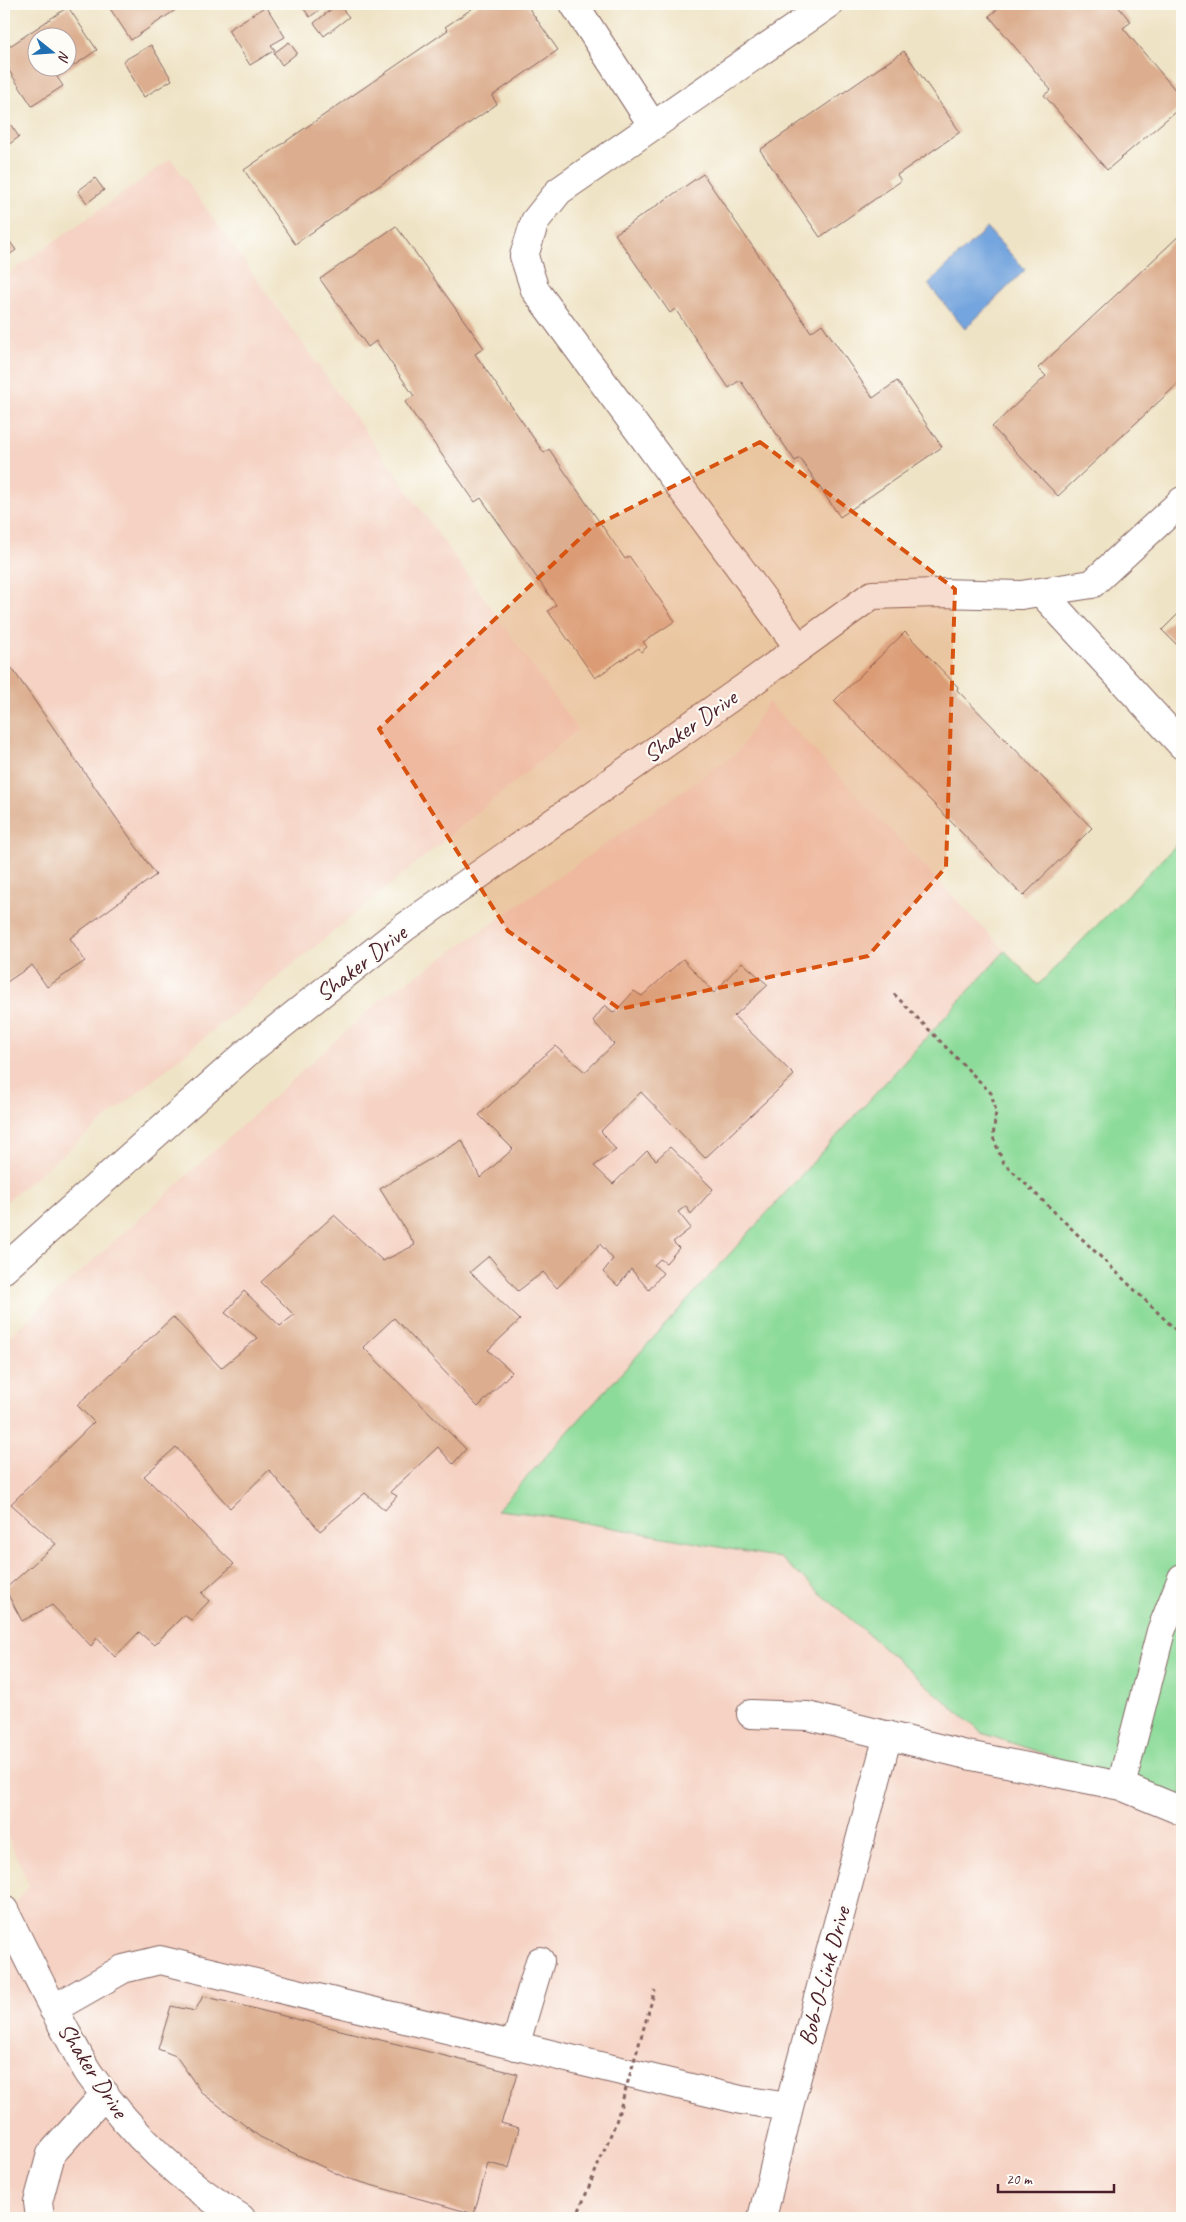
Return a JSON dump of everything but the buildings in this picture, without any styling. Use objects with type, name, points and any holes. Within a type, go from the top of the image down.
[{"type":"street","points":[[574,4],[653,126]]},
{"type":"street","points":[[799,648],[535,290],[524,256],[535,221],[559,191],[829,4]]},
{"type":"street","name":"Shaker Drive","points":[[4,1269],[250,1050],[405,928],[744,688],[872,594],[1020,595],[1092,584],[1182,501]]},
{"type":"street","points":[[1041,592],[1182,745]]},
{"type":"street","points":[[1122,1786],[1161,1631],[1182,1578]]},
{"type":"street","points":[[750,1714],[808,1716],[967,1755],[1122,1786],[1182,1811]]},
{"type":"street","name":"Bob-O-Link Drive","points":[[762,2218],[789,2107],[888,1735]]},
{"type":"street","name":"Shaker Drive","points":[[5,1916],[89,2074],[104,2094],[127,2123],[169,2166],[212,2201],[241,2218]]},
{"type":"street","points":[[53,2008],[122,1969],[160,1960],[741,2100],[789,2107]]},
{"type":"street","points":[[515,2046],[540,1961]]},
{"type":"street","points":[[40,2218],[38,2202],[51,2154],[104,2094]]},
{"type":"path","points":[[894,994],[991,1093],[996,1111],[993,1137],[1003,1162],[1182,1336]]},
{"type":"path","points":[[576,2218],[616,2122],[655,1990]]},
{"type":"highlighted area","points":[[760,442],[955,589],[946,867],[868,956],[620,1009],[508,931],[379,729],[591,528]]},
{"type":"shaded area","points":[[171,159],[578,730],[4,1203],[4,277]]},
{"type":"shaded area","points":[[768,702],[1005,951],[497,1510],[542,1515],[780,1558],[1182,1800],[1182,2218],[4,2218],[4,1919],[29,1885],[4,1829],[4,1341],[386,995],[422,972],[738,752]]},
{"type":"green space","points":[[1182,839],[1182,1800],[982,1733],[780,1558],[542,1515],[497,1510],[1005,951],[1038,985]]},
{"type":"water","points":[[987,228],[1025,270],[965,329],[928,284]]}]
